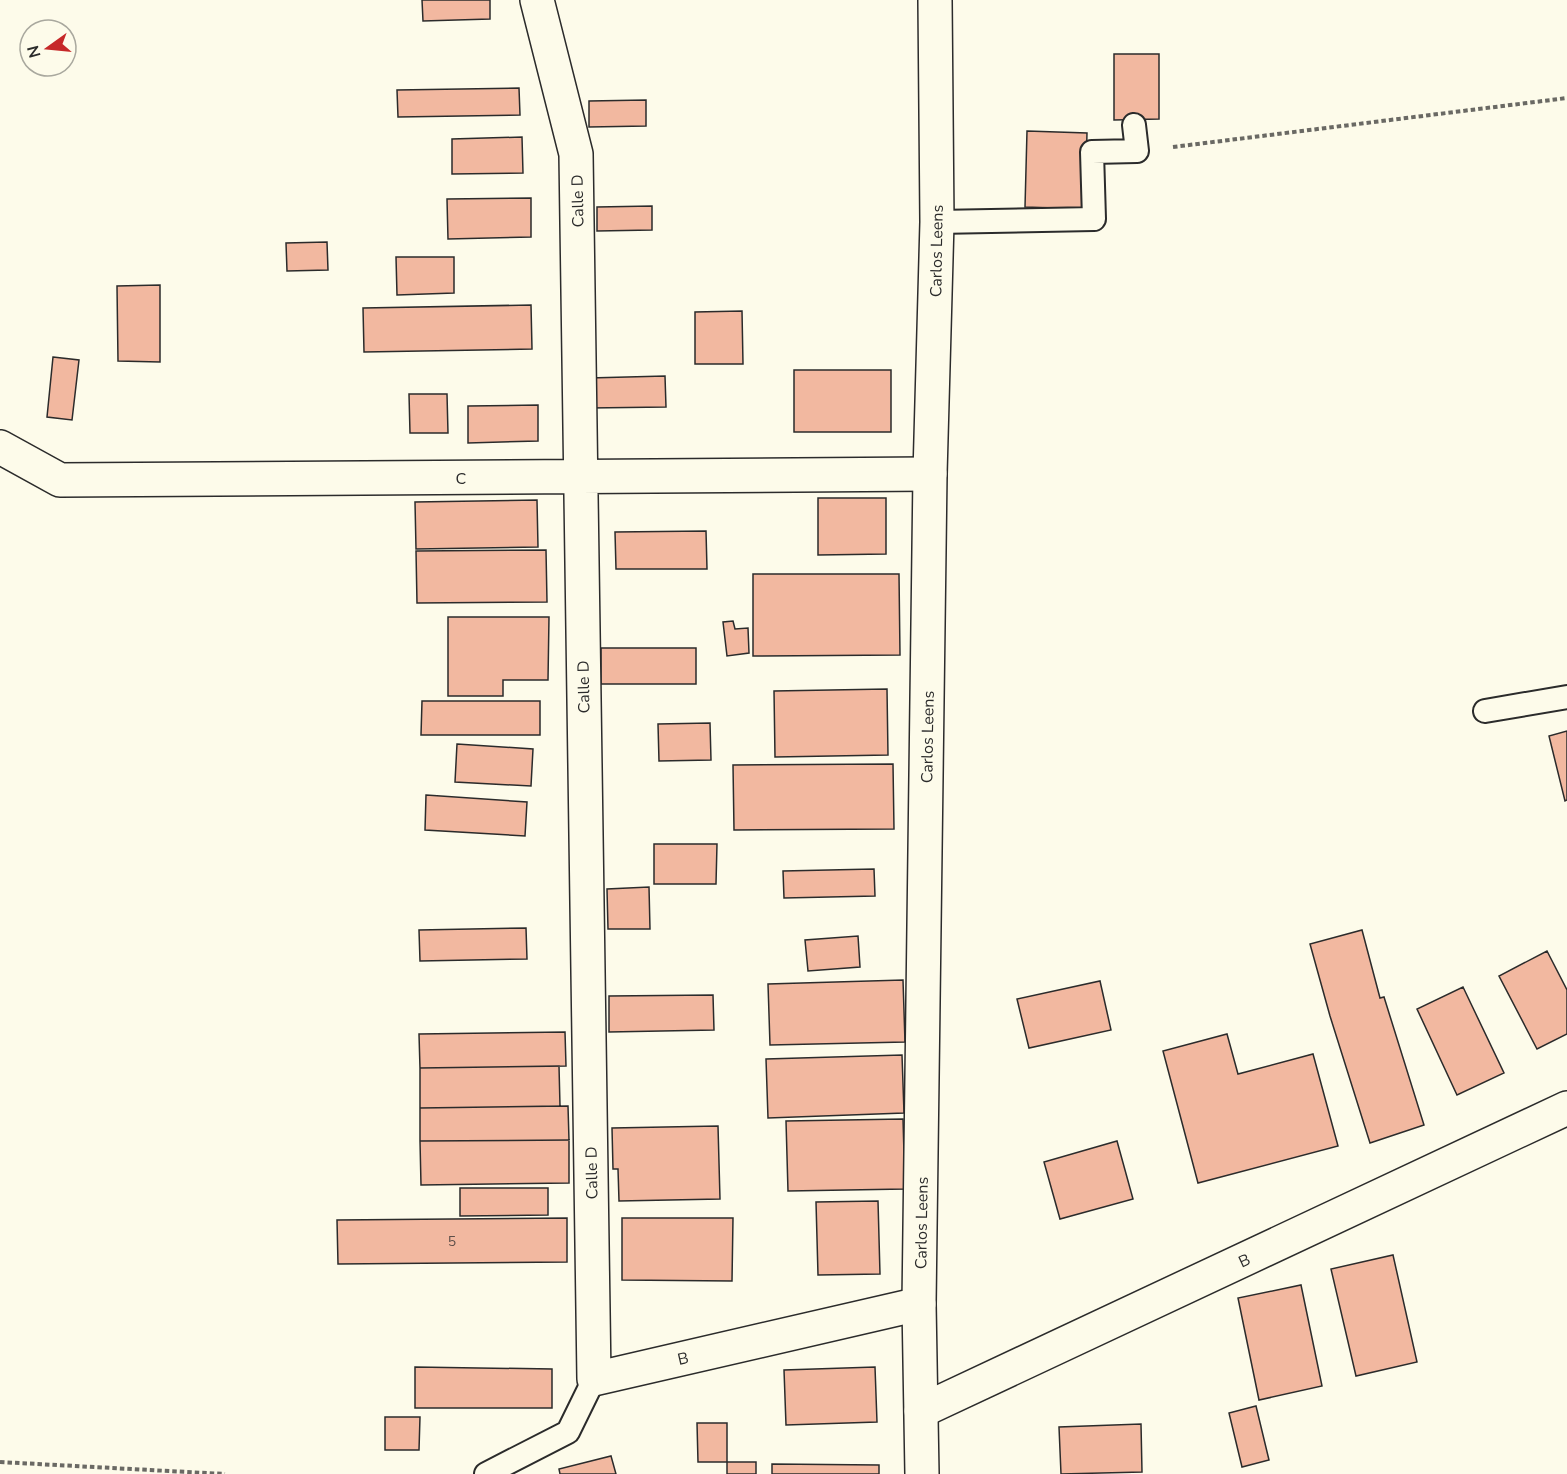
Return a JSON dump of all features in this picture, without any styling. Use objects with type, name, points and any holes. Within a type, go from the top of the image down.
[{"type":"street","name":"Calle D","points":[[537,0],[576,153],[594,1379]]},
{"type":"street","name":"Carlos Leens","points":[[922,1474],[920,1304],[930,474],[937,222],[934,0]]},
{"type":"street","name":"C","points":[[0,447],[60,480],[930,474]]},
{"type":"street","name":"B","points":[[921,1411],[1567,1108]]},
{"type":"street","name":"B","points":[[594,1379],[920,1304]]},
{"type":"lane","points":[[937,222],[1094,219],[1092,152],[1137,151],[1134,125]]},
{"type":"lane","points":[[1485,711],[1567,697]]},
{"type":"lane","points":[[486,1474],[568,1431],[594,1379]]},
{"type":"path","points":[[1137,151],[1567,98]]},
{"type":"path","points":[[0,1462],[225,1474]]},
{"type":"building","points":[[422,0],[490,0],[490,19],[423,21]]},
{"type":"building","points":[[1114,54],[1159,54],[1159,119],[1114,120]]},
{"type":"building","points":[[519,88],[520,115],[398,117],[397,90]]},
{"type":"building","points":[[646,100],[646,126],[589,127],[589,101]]},
{"type":"building","points":[[1027,131],[1087,133],[1085,209],[1025,207]]},
{"type":"building","points":[[522,137],[523,173],[452,174],[452,139]]},
{"type":"building","points":[[531,198],[531,237],[448,239],[447,199]]},
{"type":"building","points":[[652,206],[652,230],[597,231],[597,207]]},
{"type":"building","points":[[327,242],[328,270],[287,271],[286,243]]},
{"type":"building","points":[[396,257],[454,257],[454,293],[397,295]]},
{"type":"building","points":[[160,285],[160,362],[118,361],[117,286]]},
{"type":"building","points":[[531,305],[532,349],[364,352],[363,308]]},
{"type":"building","points":[[742,311],[743,364],[695,364],[695,312]]},
{"type":"building","points":[[53,357],[79,360],[72,420],[47,417]]},
{"type":"building","points":[[794,370],[891,370],[891,432],[794,432]]},
{"type":"building","points":[[665,376],[666,407],[589,408],[589,378]]},
{"type":"building","points":[[409,394],[447,394],[448,433],[410,433]]},
{"type":"building","points":[[538,405],[538,441],[468,443],[468,406]]},
{"type":"building","points":[[818,498],[886,498],[886,554],[818,555]]},
{"type":"building","points":[[537,500],[538,547],[416,549],[415,502]]},
{"type":"building","points":[[706,531],[707,569],[616,569],[615,532]]},
{"type":"building","points":[[546,550],[547,602],[417,603],[416,551]]},
{"type":"building","points":[[753,574],[899,574],[900,655],[753,656]]},
{"type":"building","points":[[448,617],[549,617],[548,680],[503,680],[503,696],[448,696]]},
{"type":"building","points":[[733,621],[735,629],[748,628],[749,653],[727,656],[723,622]]},
{"type":"building","points":[[601,648],[696,648],[696,684],[601,684]]},
{"type":"building","points":[[887,689],[888,755],[775,757],[774,691]]},
{"type":"building","points":[[422,701],[540,701],[540,735],[421,735]]},
{"type":"building","points":[[710,723],[711,760],[659,761],[658,724]]},
{"type":"building","points":[[1567,731],[1567,800],[1565,801],[1549,736]]},
{"type":"building","points":[[457,744],[533,749],[531,786],[455,782]]},
{"type":"building","points":[[893,764],[894,829],[734,830],[733,765]]},
{"type":"building","points":[[426,795],[527,802],[525,836],[425,830]]},
{"type":"building","points":[[654,844],[717,844],[716,884],[654,884]]},
{"type":"building","points":[[874,869],[875,896],[784,898],[783,871]]},
{"type":"building","points":[[649,887],[650,929],[608,929],[607,889]]},
{"type":"building","points":[[526,928],[527,959],[420,961],[419,930]]},
{"type":"building","points":[[1362,930],[1380,998],[1384,997],[1424,1125],[1370,1143],[1310,944]]},
{"type":"building","points":[[858,936],[860,967],[808,971],[805,940]]},
{"type":"building","points":[[1547,951],[1567,990],[1567,1034],[1537,1049],[1499,976]]},
{"type":"building","points":[[903,980],[905,1042],[770,1045],[768,984]]},
{"type":"building","points":[[1100,981],[1111,1030],[1029,1048],[1017,999]]},
{"type":"building","points":[[1463,987],[1504,1073],[1457,1095],[1417,1009]]},
{"type":"building","points":[[713,995],[714,1030],[609,1032],[609,996]]},
{"type":"building","points":[[565,1032],[566,1066],[420,1068],[419,1034]]},
{"type":"building","points":[[1227,1034],[1238,1074],[1313,1054],[1338,1146],[1198,1183],[1163,1051]]},
{"type":"building","points":[[902,1055],[904,1113],[768,1118],[766,1059]]},
{"type":"building","points":[[559,1066],[560,1106],[420,1108],[420,1068]]},
{"type":"building","points":[[568,1106],[569,1140],[420,1141],[420,1108]]},
{"type":"building","points":[[903,1119],[905,1189],[788,1191],[786,1121]]},
{"type":"building","points":[[718,1126],[720,1199],[619,1201],[618,1169],[613,1169],[612,1128]]},
{"type":"building","points":[[569,1140],[569,1183],[421,1185],[420,1141]]},
{"type":"building","points":[[1117,1141],[1133,1199],[1060,1219],[1044,1162]]},
{"type":"building","points":[[460,1188],[548,1188],[548,1215],[460,1216]]},
{"type":"building","points":[[878,1201],[880,1274],[818,1275],[816,1202]]},
{"type":"building","points":[[567,1218],[567,1262],[338,1264],[337,1220]]},
{"type":"building","points":[[622,1218],[733,1218],[732,1281],[622,1280]]},
{"type":"building","points":[[1393,1255],[1417,1362],[1356,1376],[1331,1269]]},
{"type":"building","points":[[1301,1285],[1322,1386],[1259,1400],[1238,1298]]},
{"type":"building","points":[[415,1367],[552,1369],[552,1408],[415,1408]]},
{"type":"building","points":[[875,1367],[877,1422],[786,1425],[784,1370]]},
{"type":"building","points":[[1256,1406],[1269,1460],[1242,1467],[1229,1413]]},
{"type":"building","points":[[385,1417],[420,1417],[419,1450],[385,1450]]},
{"type":"building","points":[[697,1423],[727,1423],[727,1462],[698,1462]]},
{"type":"building","points":[[1141,1424],[1142,1472],[1061,1474],[1059,1427]]},
{"type":"building","points":[[611,1456],[616,1474],[560,1474],[559,1469]]},
{"type":"building","points":[[727,1462],[756,1462],[756,1474],[727,1474]]},
{"type":"building","points":[[772,1464],[879,1465],[879,1474],[772,1474]]}]
